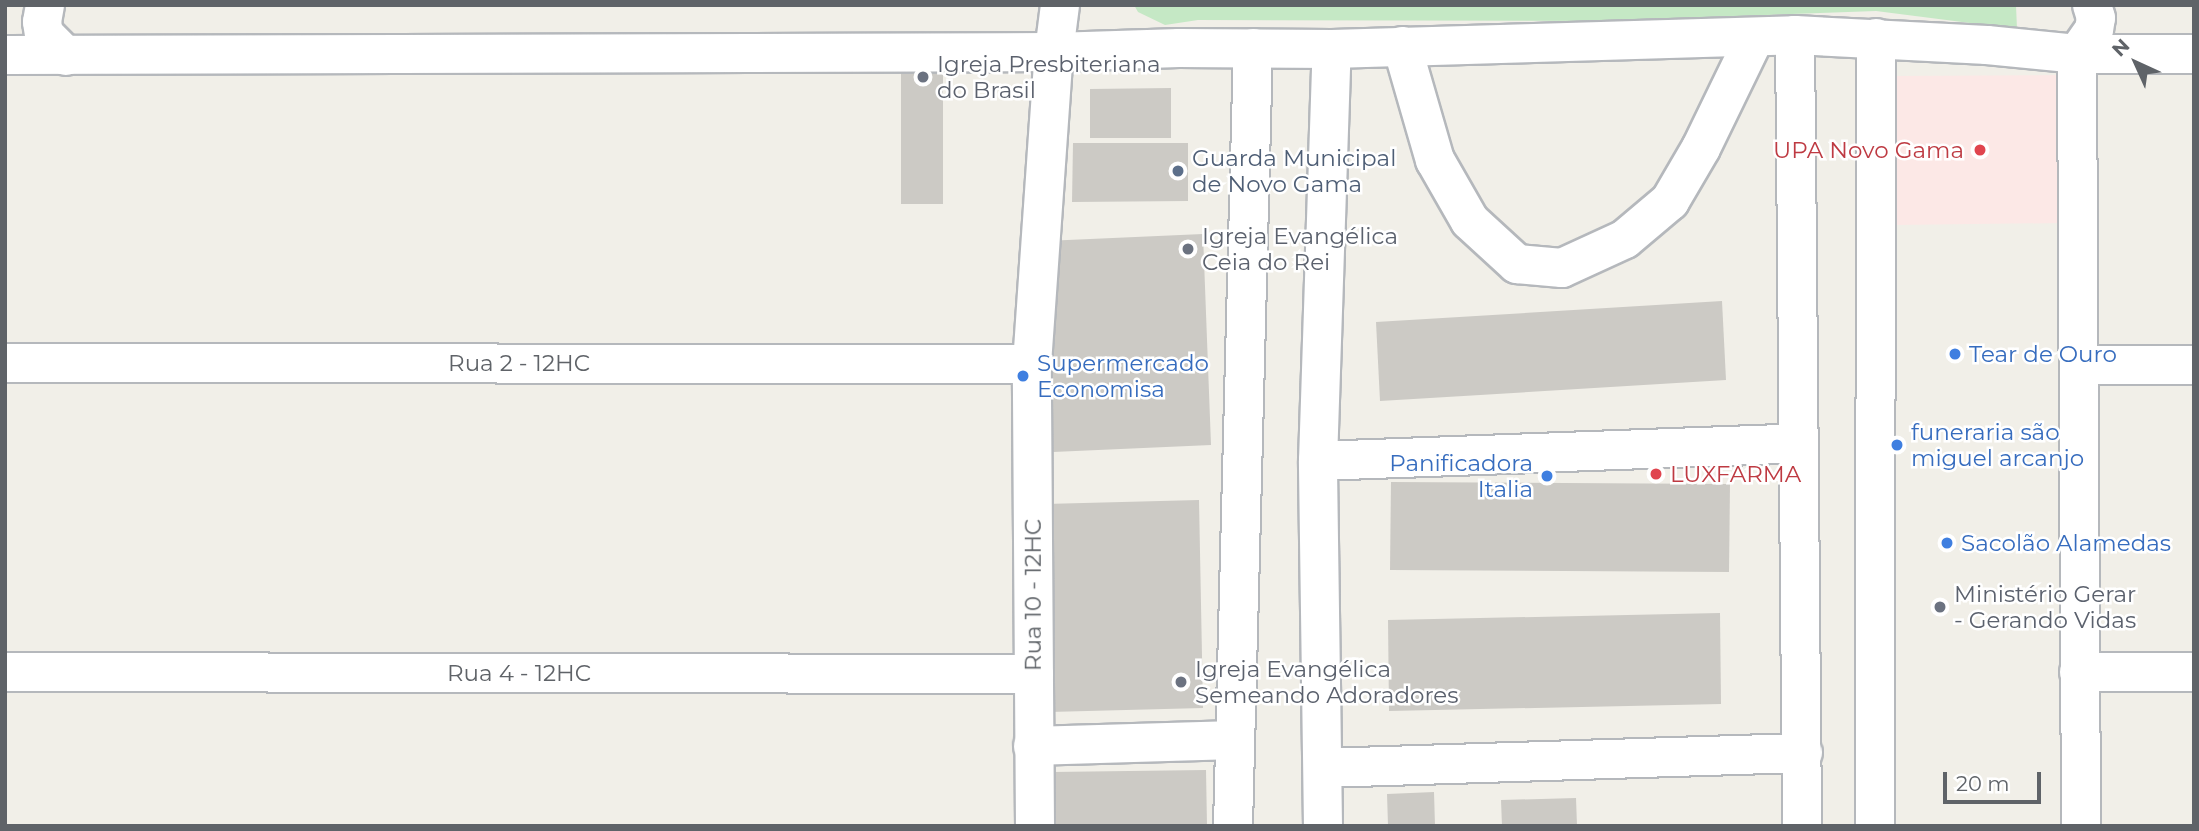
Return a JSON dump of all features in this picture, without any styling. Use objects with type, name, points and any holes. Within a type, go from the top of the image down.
[{"type":"street","points":[[45,5],[42,22],[44,34],[66,55]]},
{"type":"street","name":"Rua 10 - 12HC","points":[[1035,826],[1032,364],[1054,52],[1060,5]]},
{"type":"street","points":[[2081,826],[2077,54],[2094,30],[2096,18],[2092,5]]},
{"type":"street","points":[[5,55],[1332,49],[1795,35],[1876,38],[2077,54],[2194,54]]},
{"type":"street","points":[[1795,35],[1802,826]]},
{"type":"street","points":[[1402,46],[1435,160],[1470,222],[1517,264],[1562,268],[1625,239],[1670,201],[1701,148],[1755,37]]},
{"type":"street","points":[[1875,826],[1876,38]]},
{"type":"street","points":[[1233,826],[1253,48]]},
{"type":"street","points":[[1323,826],[1318,461],[1332,49]]},
{"type":"street","name":"Rua 2 - 12HC","points":[[5,363],[1032,364]]},
{"type":"street","points":[[2080,365],[2194,365]]},
{"type":"street","points":[[1318,461],[1799,443]]},
{"type":"street","name":"Rua 4 - 12HC","points":[[5,672],[1034,674]]},
{"type":"street","points":[[2079,672],[2194,672]]},
{"type":"street","points":[[1033,746],[1234,740]]},
{"type":"street","points":[[1323,768],[1803,753]]},
{"type":"shaded area","name":"UPA Novo Gama","points":[[2066,75],[2066,223],[1894,225],[1894,76]]},
{"type":"green space","points":[[1134,5],[2016,5],[2017,29],[1876,11],[1603,21],[1198,20],[1165,25],[1138,12]]},
{"type":"building","points":[[901,71],[943,71],[943,204],[901,204]]},
{"type":"building","points":[[1171,88],[1171,138],[1090,138],[1090,89]]},
{"type":"building","points":[[1073,143],[1188,143],[1188,201],[1072,202]]},
{"type":"building","points":[[1203,234],[1211,445],[1053,452],[1045,241]]},
{"type":"building","points":[[1722,301],[1726,380],[1380,401],[1376,322]]},
{"type":"building","points":[[1391,482],[1730,484],[1729,572],[1390,570]]},
{"type":"building","points":[[1199,500],[1203,708],[1049,712],[1045,504]]},
{"type":"building","points":[[1720,613],[1721,704],[1389,711],[1388,620]]},
{"type":"building","points":[[1206,770],[1207,826],[1052,826],[1052,772]]},
{"type":"building","points":[[1434,792],[1435,826],[1388,826],[1387,794]]},
{"type":"building","points":[[1576,798],[1577,826],[1502,826],[1501,800]]},
{"type":"place","name":"Igreja Presbiteriana do Brasil","points":[[923,77]]},
{"type":"place","name":"UPA Novo Gama","points":[[1980,150]]},
{"type":"place","name":"Guarda Municipal de Novo Gama","points":[[1178,171]]},
{"type":"place","name":"Igreja Evangélica Ceia do Rei","points":[[1188,249]]},
{"type":"place","name":"Tear de Ouro","points":[[1955,354]]},
{"type":"place","name":"Supermercado Economisa","points":[[1023,376]]},
{"type":"place","name":"funeraria são miguel arcanjo","points":[[1897,445]]},
{"type":"place","name":"LUXFARMA","points":[[1656,474]]},
{"type":"place","name":"Panificadora Italia","points":[[1547,476]]},
{"type":"place","name":"Sacolão Alamedas","points":[[1947,543]]},
{"type":"place","name":"Ministério Gerar - Gerando Vidas","points":[[1940,607]]},
{"type":"place","name":"Igreja Evangélica Semeando Adoradores","points":[[1181,682]]}]
